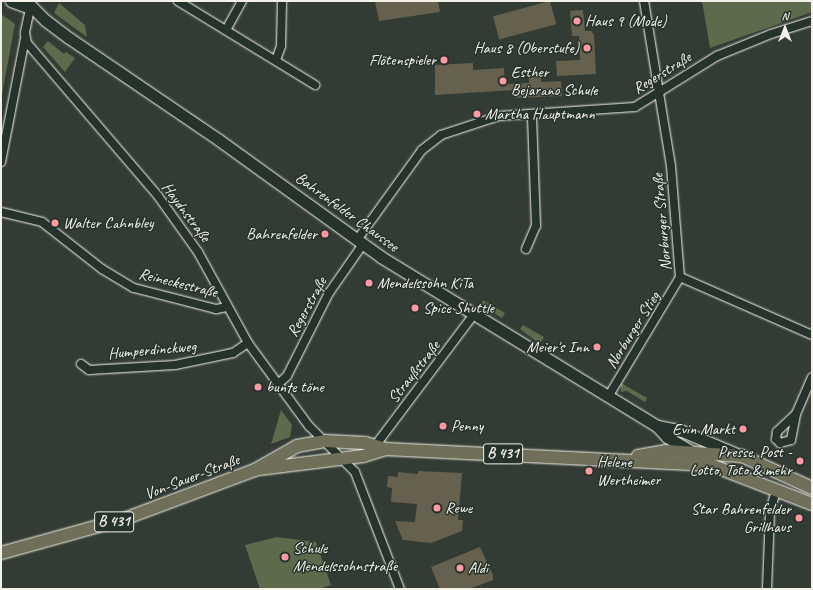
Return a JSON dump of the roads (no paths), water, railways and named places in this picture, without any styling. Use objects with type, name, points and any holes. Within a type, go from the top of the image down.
[{"type":"main road","name":"Bahrenfelder Chaussee","points":[[11,1],[30,3],[360,242],[657,426],[667,437],[711,465],[777,489],[812,504]]},
{"type":"main road","name":"Bahrenfelder Chaussee","points":[[657,426],[689,433],[812,488]]},
{"type":"main road","name":"Von-Sauer-Straße","points":[[1,554],[124,519],[255,470],[297,446],[325,441],[375,446],[711,465]]},
{"type":"main road","points":[[301,462],[325,441]]},
{"type":"main road","name":"Von-Sauer-Straße","points":[[255,470],[301,462],[363,456],[375,446]]},
{"type":"main road","points":[[343,457],[375,446]]},
{"type":"main road","name":"Bahrenfelder Chaussee","points":[[621,459],[666,451],[742,456]]},
{"type":"street","points":[[178,1],[315,85]]},
{"type":"street","points":[[226,30],[239,10],[242,1]]},
{"type":"street","points":[[276,60],[282,46],[282,1]]},
{"type":"street","name":"Norburger Straße","points":[[644,1],[658,94],[671,166],[680,277],[812,336]]},
{"type":"street","points":[[1,162],[25,38],[30,3]]},
{"type":"street","name":"Regerstraße","points":[[278,384],[287,376],[330,292],[360,242],[431,141],[491,118],[628,108],[658,94],[681,77],[728,51],[812,21]]},
{"type":"street","name":"Haydnstraße","points":[[25,38],[158,196],[198,252],[227,308],[248,343],[309,426],[325,441]]},
{"type":"street","points":[[526,249],[536,226],[532,115]]},
{"type":"street","name":"Reineckestraße","points":[[1,212],[42,222],[102,269],[134,288],[216,309],[227,308]]},
{"type":"street","name":"Norburger Stieg","points":[[608,397],[680,277]]},
{"type":"street","name":"Straußstraße","points":[[375,446],[474,314]]},
{"type":"street","name":"Humperdinckweg","points":[[81,364],[89,370],[175,365],[233,353],[248,343]]},
{"type":"street","points":[[796,414],[812,377]]},
{"type":"street","points":[[325,441],[343,457],[355,472],[372,509],[400,589]]},
{"type":"street","points":[[767,589],[770,510],[777,489]]},
{"type":"place","name":"Haus 9 (Mode)","points":[[577,21]]},
{"type":"place","name":"Haus 8 (Oberstufe)","points":[[587,48]]},
{"type":"place","name":"Flötenspieler","points":[[444,60]]},
{"type":"place","name":"Esther Bejarano Schule","points":[[503,81]]},
{"type":"place","name":"Martha Hauptmann","points":[[477,114]]},
{"type":"place","name":"Walter Cahnbley","points":[[55,223]]},
{"type":"place","name":"Bahrenfelder","points":[[325,234]]},
{"type":"place","name":"Mendelssohn KiTa","points":[[369,283]]},
{"type":"place","name":"Spice Shuttle","points":[[415,308]]},
{"type":"place","name":"Meier's Inn","points":[[597,347]]},
{"type":"place","name":"bunte töne","points":[[258,387]]},
{"type":"place","name":"Penny","points":[[443,426]]},
{"type":"place","name":"Evin Markt","points":[[743,429]]},
{"type":"place","name":"Presse, Post - Lotto, Toto & mehr","points":[[800,461]]},
{"type":"place","name":"Helene Wertheimer","points":[[589,471]]},
{"type":"place","name":"Rewe","points":[[437,508]]},
{"type":"place","name":"Star Bahrenfelder Grillhaus","points":[[799,518]]},
{"type":"place","name":"Schule Mendelssohnstraße","points":[[285,557]]},
{"type":"place","name":"Aldi","points":[[460,568]]}]
